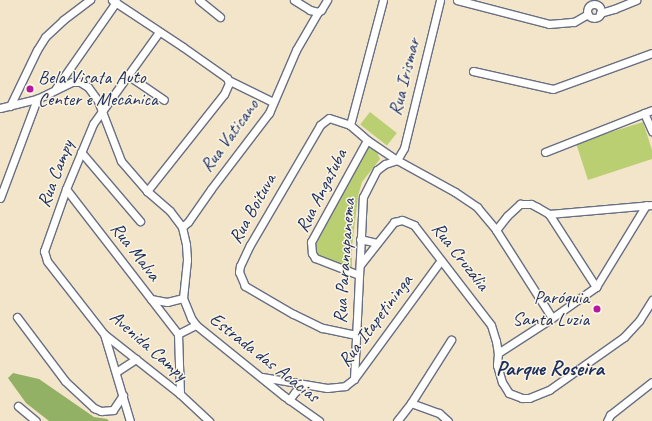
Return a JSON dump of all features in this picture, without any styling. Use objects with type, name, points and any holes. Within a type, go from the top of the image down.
[{"type":"street","points":[[10,106],[37,50],[45,37],[90,0]]},
{"type":"street","points":[[199,0],[220,17]]},
{"type":"street","points":[[294,0],[314,11]]},
{"type":"street","name":"Rua Vaticano","points":[[182,227],[188,222],[211,189],[270,113],[273,102],[286,78],[293,57],[314,11],[321,10],[327,0]]},
{"type":"street","points":[[350,125],[383,0]]},
{"type":"street","name":"Rua Irismar","points":[[397,160],[404,148],[440,0]]},
{"type":"street","points":[[457,0],[549,24],[574,22],[588,14]]},
{"type":"street","points":[[588,14],[593,17],[600,13],[614,10],[636,0]]},
{"type":"street","points":[[56,88],[114,1],[183,47],[227,79],[273,102]]},
{"type":"street","points":[[588,14],[588,8],[594,2],[600,7],[600,13]]},
{"type":"street","name":"Rua Campy","points":[[44,251],[66,189],[93,124],[129,76],[159,32]]},
{"type":"street","points":[[473,71],[552,89],[652,53]]},
{"type":"street","points":[[129,76],[164,100]]},
{"type":"street","points":[[147,191],[224,94],[229,86],[227,79]]},
{"type":"street","name":"Estrada das Acácias","points":[[0,108],[37,99],[56,88],[72,82],[84,84],[92,91],[102,111],[121,161],[147,191],[170,211],[182,227],[186,245],[187,260],[183,298],[188,313],[196,325],[289,400],[319,421]]},
{"type":"street","points":[[0,198],[37,99]]},
{"type":"street","points":[[545,152],[652,110]]},
{"type":"street","points":[[644,113],[652,131]]},
{"type":"street","name":"Rua Boituva","points":[[356,335],[322,328],[293,314],[245,286],[240,272],[240,266],[250,246],[320,125],[326,119],[333,118],[350,125],[367,140],[397,160],[470,202],[487,217],[552,318]]},
{"type":"street","name":"Rua Angatuba","points":[[359,275],[315,258],[312,254],[311,242],[367,140]]},
{"type":"street","points":[[81,152],[140,221]]},
{"type":"street","name":"Rua Paranapanema","points":[[354,379],[363,197],[377,170],[385,164],[397,160]]},
{"type":"street","name":"Rua Malva","points":[[66,189],[178,334]]},
{"type":"street","points":[[496,230],[507,216],[520,204],[531,204],[549,214],[596,287]]},
{"type":"street","points":[[549,214],[649,205]]},
{"type":"street","points":[[498,352],[552,318],[596,287],[649,205]]},
{"type":"street","name":"Rua Cruzália","points":[[360,265],[394,222],[402,220],[406,221],[421,232],[491,325],[498,352],[498,370],[506,388],[509,392],[517,396],[529,398],[558,384],[624,337],[639,321],[652,300]]},
{"type":"street","points":[[360,239],[377,242]]},
{"type":"street","name":"Avenida Campy","points":[[44,251],[47,261],[104,334],[180,394],[205,420]]},
{"type":"street","name":"Rua Itapetininga","points":[[261,377],[304,385],[335,388],[346,386],[354,379],[441,260]]},
{"type":"street","points":[[151,299],[159,302],[167,302],[183,298]]},
{"type":"street","points":[[17,317],[74,392],[94,408],[101,411],[113,410],[123,395]]},
{"type":"street","points":[[180,394],[178,334],[196,325]]},
{"type":"street","points":[[104,334],[130,421]]},
{"type":"street","points":[[397,421],[411,403],[451,340]]},
{"type":"street","points":[[116,372],[136,360]]},
{"type":"street","points":[[607,421],[610,414],[652,382]]},
{"type":"street","points":[[289,400],[295,392],[304,385]]},
{"type":"street","points":[[411,403],[438,413],[448,421]]},
{"type":"street","points":[[18,406],[36,421]]},
{"type":"green space","points":[[370,112],[397,133],[387,146],[360,125]]},
{"type":"green space","points":[[643,122],[652,150],[652,159],[588,180],[576,143]]},
{"type":"green space","points":[[368,147],[376,150],[380,159],[362,182],[358,196],[352,247],[352,269],[315,254],[314,249],[327,219]]},
{"type":"green space","points":[[13,373],[39,379],[94,417],[107,419],[109,421],[49,421],[26,403],[8,378]]},
{"type":"place","name":"Bela Visata Auto Center e Mecânica","points":[[30,89]]},
{"type":"place","name":"Paróquia Santa Luzia","points":[[597,309]]},
{"type":"district","name":"Parque Roseira","points":[[550,368]]}]
